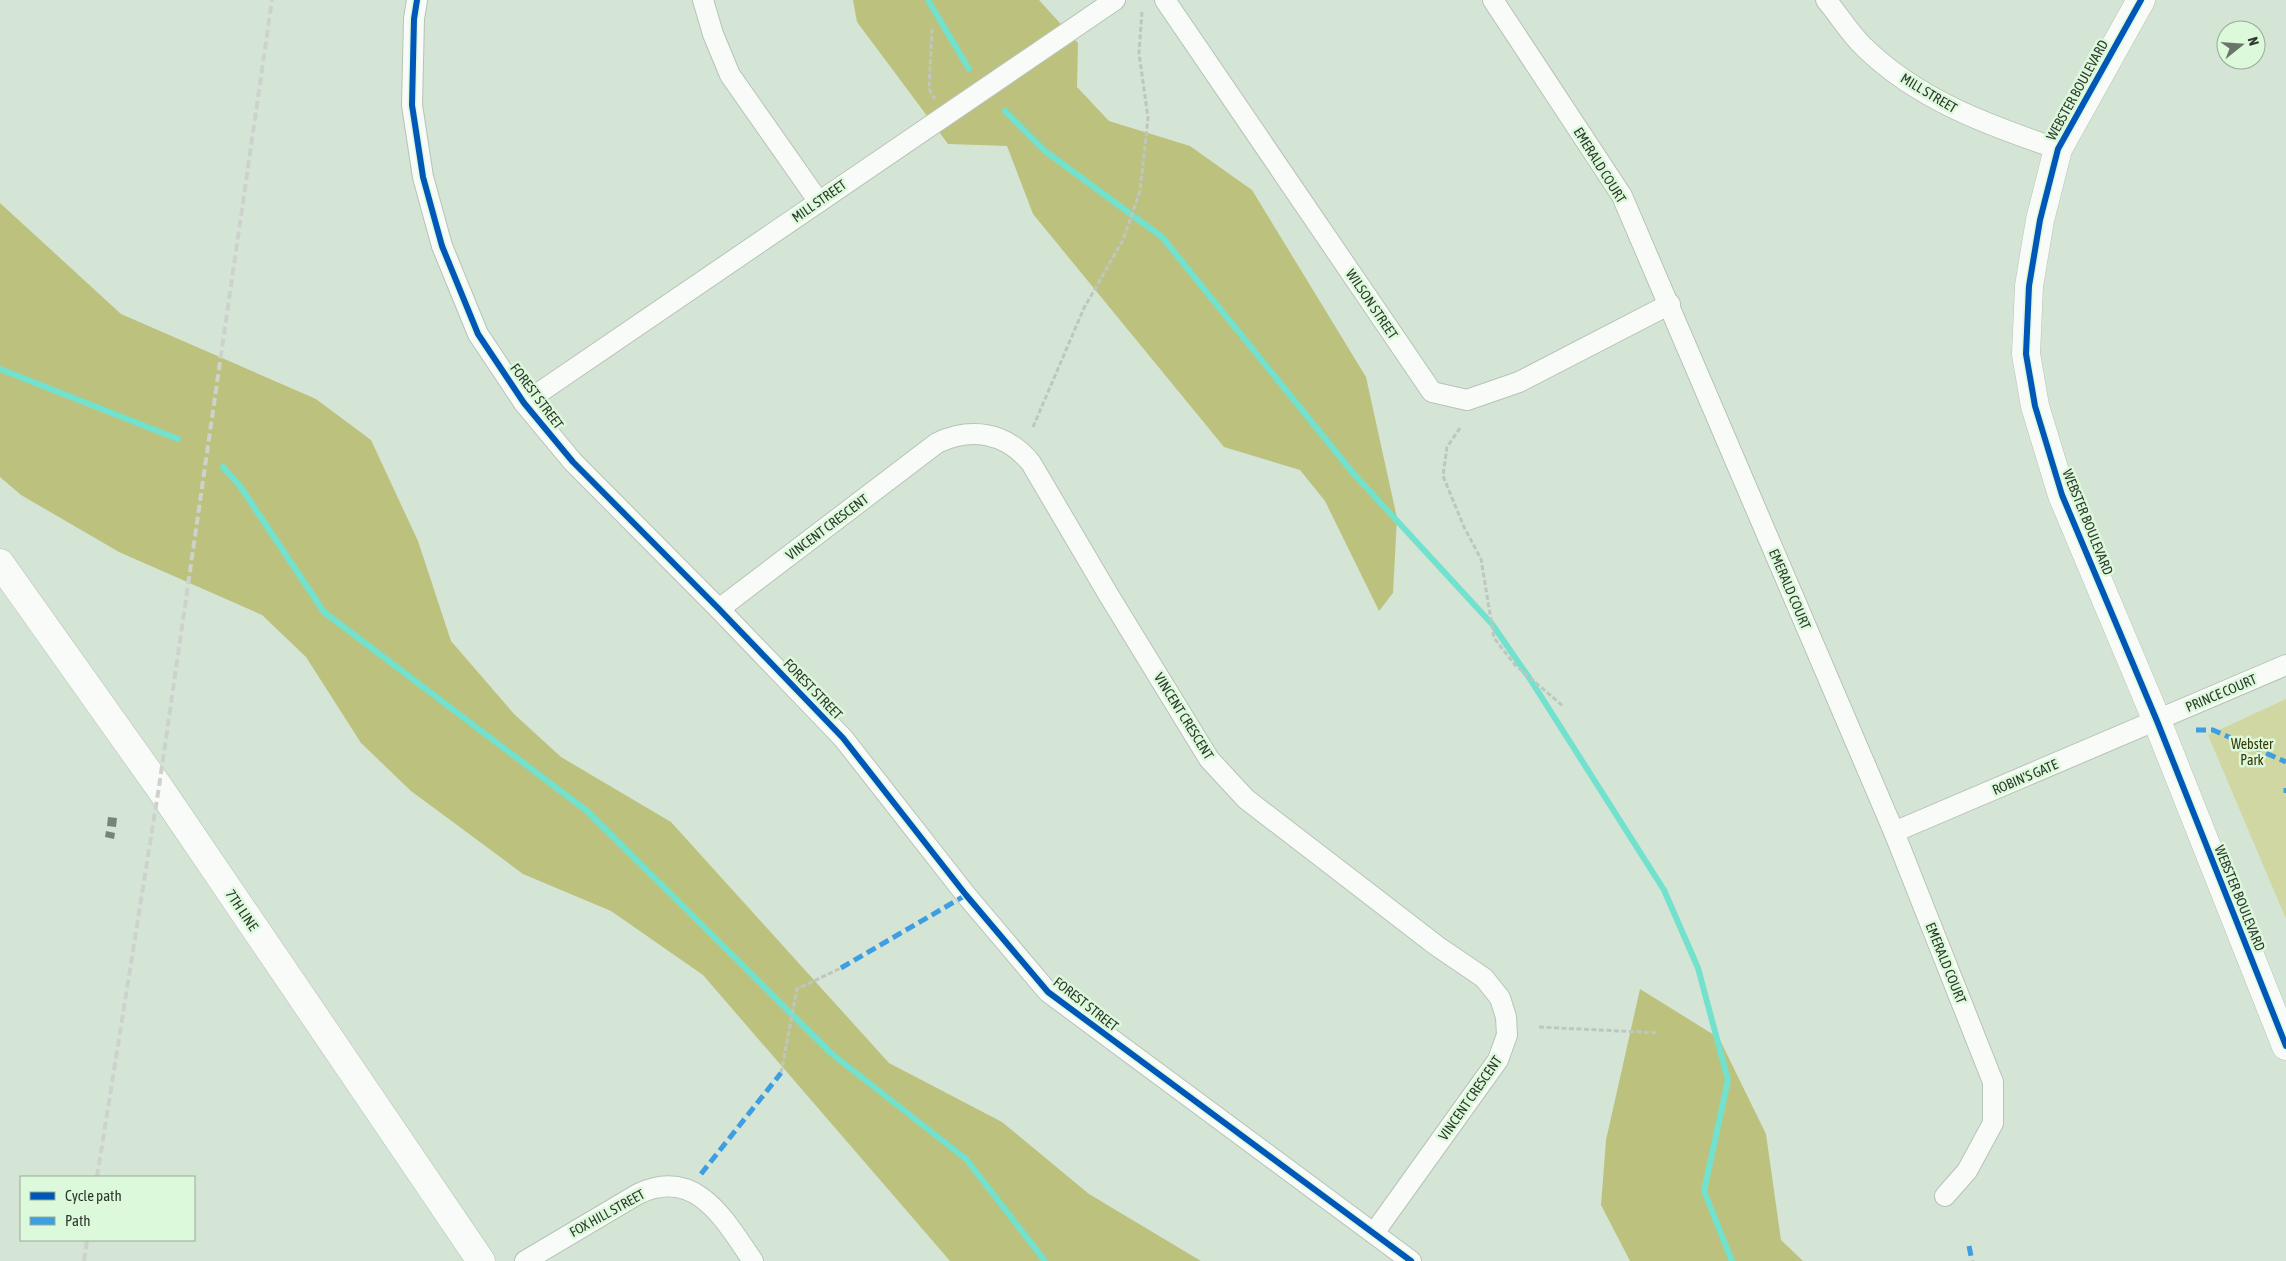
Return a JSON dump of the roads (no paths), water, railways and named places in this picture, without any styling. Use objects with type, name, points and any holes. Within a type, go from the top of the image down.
[{"type":"street","name":"FOREST STREET","points":[[417,0],[414,19],[412,105],[423,178],[442,246],[478,334],[524,403],[573,462],[719,609],[843,738],[966,895],[1048,992],[1411,1261]]},
{"type":"street","points":[[703,0],[713,34],[730,75],[818,202]]},
{"type":"street","name":"MILL STREET","points":[[524,403],[944,115],[1116,0]]},
{"type":"street","name":"WILSON STREET","points":[[1165,0],[1432,392],[1467,400],[1519,382],[1670,304]]},
{"type":"street","name":"EMERALD COURT","points":[[1493,0],[1622,196],[1670,304],[1894,832],[1993,1082],[1992,1123],[1967,1171],[1945,1196]]},
{"type":"street","name":"MILL STREET","points":[[1826,0],[1864,47],[1908,83],[1950,108],[1997,128],[2058,149]]},
{"type":"street","name":"WEBSTER BOULEVARD","points":[[2141,0],[2058,149],[2040,220],[2029,286],[2026,354],[2035,406],[2062,495],[2157,721],[2286,1046]]},
{"type":"street","name":"VINCENT CRESCENT","points":[[719,609],[936,443],[954,436],[980,434],[1004,440],[1020,450],[1032,463],[1108,594],[1209,758],[1246,799],[1437,946],[1484,978],[1500,998],[1507,1022],[1505,1041],[1499,1059],[1374,1233]]},
{"type":"street","name":"7TH LINE","points":[[0,563],[158,787],[481,1261]]},
{"type":"street","name":"PRINCE COURT","points":[[2157,721],[2286,665]]},
{"type":"street","name":"ROBIN'S GATE","points":[[1894,832],[2157,721]]},
{"type":"street","name":"FOX HILL STREET","points":[[524,1261],[638,1194],[656,1187],[668,1186],[690,1191],[708,1202],[722,1216],[753,1261]]},
{"type":"waterway","points":[[928,0],[969,69]]},
{"type":"waterway","points":[[1005,111],[1045,151],[1162,237],[1353,473],[1492,624],[1530,679],[1664,890],[1698,968],[1728,1080],[1704,1191],[1732,1261]]},
{"type":"waterway","points":[[0,369],[178,439]]},
{"type":"waterway","points":[[223,467],[240,486],[324,612],[587,811],[832,1054],[966,1159],[1045,1261]]},
{"type":"railway","points":[[97,1176],[159,787],[272,0]]},
{"type":"railway","points":[[84,1261],[87,1241]]},
{"type":"park label","name":"Webster Park","points":[[2252,752]]}]
